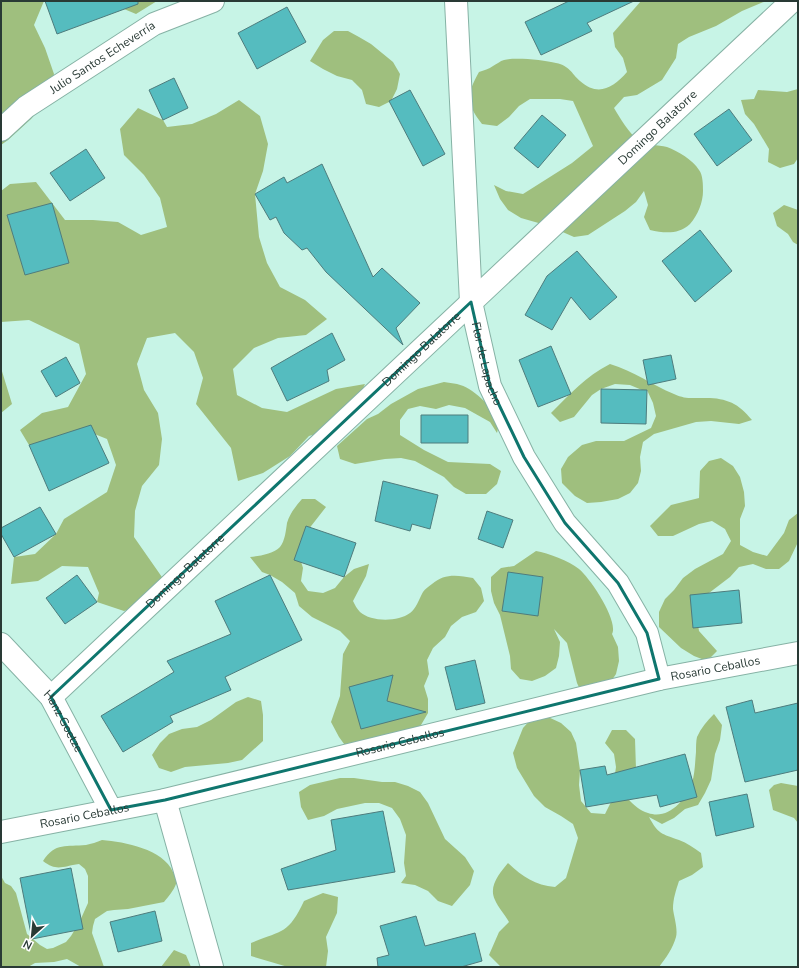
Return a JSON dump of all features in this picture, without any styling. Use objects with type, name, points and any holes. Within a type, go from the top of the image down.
[{"type":"street","name":"Julio Santos Echeverría","points":[[1,130],[26,107],[154,24],[213,1]]},
{"type":"street","name":"Flor de Lapacho","points":[[456,1],[471,302],[490,386],[524,457],[565,523],[618,583],[647,633],[659,679]]},
{"type":"street","name":"Domingo Balatorre","points":[[51,697],[792,1]]},
{"type":"street","name":"Hanz Goetze","points":[[1,644],[51,697],[111,810]]},
{"type":"street","name":"Rosario Ceballos","points":[[1,832],[165,800],[659,679],[798,653]]},
{"type":"street","points":[[165,800],[212,967]]},
{"type":"highlighted area","points":[[471,302],[490,386],[524,457],[565,523],[618,583],[647,633],[659,679],[165,800],[111,810],[51,697]]},
{"type":"green space","points":[[1,1],[44,1],[34,25],[45,48],[54,74],[47,100],[31,119],[1,145]]},
{"type":"green space","points":[[109,1],[157,1],[136,14],[112,4]]},
{"type":"green space","points":[[641,1],[766,1],[742,11],[716,26],[689,37],[678,44],[676,58],[662,80],[637,95],[624,97],[614,108],[628,129],[638,140],[645,144],[663,146],[680,153],[696,166],[701,175],[703,191],[698,213],[690,224],[676,232],[660,232],[650,230],[644,217],[648,205],[644,191],[636,202],[625,211],[588,235],[574,237],[549,226],[521,218],[508,210],[500,199],[494,185],[506,191],[523,194],[572,163],[593,146],[573,101],[560,99],[530,99],[519,106],[509,117],[497,126],[482,124],[473,110],[470,99],[472,87],[479,72],[504,60],[537,60],[561,64],[570,70],[580,81],[593,89],[611,86],[622,78],[627,72],[623,58],[615,47],[613,33]]},
{"type":"green space","points":[[334,31],[348,31],[371,44],[393,62],[400,74],[397,89],[391,101],[379,107],[366,104],[362,90],[352,80],[337,76],[310,61],[323,40]]},
{"type":"green space","points":[[798,89],[798,158],[794,164],[780,168],[768,162],[769,149],[754,124],[745,114],[741,100],[754,99],[758,90],[787,92]]},
{"type":"green space","points":[[239,100],[260,116],[268,144],[263,171],[255,194],[259,237],[267,263],[280,287],[305,300],[327,319],[306,335],[278,338],[254,348],[233,369],[237,395],[262,408],[287,412],[336,389],[365,384],[354,408],[336,428],[309,436],[290,456],[263,473],[238,481],[231,448],[196,404],[203,378],[194,352],[175,333],[147,338],[137,364],[144,390],[158,413],[162,439],[159,465],[142,486],[135,511],[134,537],[164,580],[148,603],[124,611],[97,602],[99,593],[88,567],[62,566],[38,581],[11,584],[14,557],[35,554],[56,534],[64,519],[107,492],[116,465],[107,439],[82,429],[56,439],[29,445],[20,430],[42,413],[68,407],[86,374],[79,344],[29,320],[1,322],[1,191],[10,184],[36,182],[65,220],[118,222],[141,235],[167,227],[160,198],[144,175],[124,155],[120,129],[138,108],[163,120],[167,127],[192,124],[216,114]]},
{"type":"green space","points":[[784,205],[798,210],[798,245],[793,242],[788,234],[777,226],[773,213]]},
{"type":"green space","points":[[610,364],[627,370],[681,397],[717,398],[730,402],[741,409],[752,420],[739,424],[711,421],[696,422],[654,434],[643,442],[640,457],[641,471],[638,483],[630,493],[618,499],[587,503],[575,496],[562,483],[561,469],[568,457],[582,445],[596,441],[624,441],[651,428],[656,416],[653,403],[647,390],[642,390],[630,385],[615,384],[601,389],[592,395],[574,417],[560,422],[551,413],[593,374]]},
{"type":"green space","points":[[1,368],[12,404],[1,413]]},
{"type":"green space","points":[[444,382],[463,386],[481,398],[500,420],[497,433],[490,422],[465,408],[449,405],[436,409],[420,406],[408,409],[400,420],[400,435],[424,450],[448,462],[490,464],[501,471],[497,484],[486,494],[466,494],[454,487],[444,477],[415,461],[401,458],[355,464],[340,459],[337,446],[367,419],[378,414],[391,404],[418,389]]},
{"type":"green space","points":[[721,458],[733,466],[740,477],[744,492],[745,506],[740,519],[740,545],[753,552],[767,556],[784,533],[789,520],[798,513],[798,542],[789,561],[779,569],[766,569],[753,564],[739,567],[730,577],[709,593],[697,618],[699,631],[717,651],[707,661],[694,656],[681,648],[659,627],[659,612],[665,599],[683,578],[695,569],[723,554],[731,541],[725,529],[712,521],[699,524],[673,536],[658,536],[650,526],[671,505],[699,498],[700,471],[709,461]]},
{"type":"green space","points":[[302,499],[315,499],[326,507],[308,530],[299,555],[303,568],[301,581],[308,591],[323,593],[335,588],[344,577],[354,569],[369,564],[366,576],[353,601],[359,611],[365,615],[371,618],[385,620],[399,618],[410,613],[416,606],[423,592],[437,580],[446,576],[473,578],[481,588],[484,601],[476,612],[462,617],[451,626],[445,637],[433,648],[427,660],[429,674],[424,686],[428,699],[428,713],[413,736],[347,748],[331,722],[340,696],[343,654],[350,641],[340,631],[312,617],[299,606],[295,593],[282,582],[262,572],[250,557],[270,553],[282,545],[290,516]]},
{"type":"green space","points":[[536,551],[570,563],[579,569],[590,581],[608,610],[613,628],[612,634],[618,647],[619,661],[616,674],[608,686],[583,696],[577,683],[567,643],[554,629],[560,642],[556,668],[545,676],[532,681],[520,679],[511,669],[510,656],[500,615],[494,603],[491,591],[491,577],[501,568],[514,566]]},
{"type":"green space","points":[[248,697],[261,701],[263,715],[263,741],[242,760],[228,763],[185,767],[171,772],[159,768],[152,755],[160,743],[169,734],[182,729],[197,727],[211,720],[236,702]]},
{"type":"green space","points":[[714,714],[722,725],[720,740],[715,754],[711,780],[698,805],[685,809],[674,818],[662,824],[649,817],[661,833],[693,847],[701,853],[703,867],[692,875],[679,881],[673,905],[676,937],[669,953],[659,967],[500,966],[489,955],[499,932],[509,922],[496,903],[493,895],[494,885],[499,875],[508,863],[530,880],[555,887],[566,878],[578,838],[573,824],[545,807],[534,796],[517,768],[513,753],[523,728],[533,717],[546,716],[561,723],[571,732],[576,743],[580,770],[579,785],[581,801],[591,813],[605,814],[611,802],[616,767],[614,754],[605,743],[612,730],[626,730],[635,739],[636,769],[628,799],[642,811],[662,814],[675,807],[689,790],[694,775],[697,737],[704,725]]},
{"type":"green space","points":[[340,778],[395,782],[420,792],[428,803],[445,839],[465,857],[474,871],[470,885],[452,906],[438,901],[428,891],[415,885],[401,883],[406,876],[404,863],[406,835],[400,819],[392,808],[379,803],[365,803],[337,809],[324,816],[308,820],[301,807],[299,792],[310,785]]},
{"type":"green space","points":[[781,783],[798,786],[798,823],[794,818],[773,810],[769,790],[774,785]]},
{"type":"green space","points":[[102,840],[142,848],[152,852],[168,864],[173,872],[176,882],[172,891],[164,902],[128,909],[107,911],[95,919],[92,933],[104,967],[81,967],[67,959],[54,962],[35,963],[28,967],[1,967],[1,876],[5,883],[11,886],[16,893],[27,934],[47,949],[53,948],[66,942],[79,923],[88,903],[88,876],[85,869],[79,864],[56,867],[43,861],[52,851],[57,848],[86,845]]},
{"type":"green space","points":[[323,893],[338,897],[337,913],[326,937],[328,951],[326,967],[288,967],[251,956],[251,943],[283,930],[293,920],[304,901]]},
{"type":"green space","points":[[174,950],[186,955],[191,967],[161,967]]},
{"type":"building","points":[[45,1],[138,1],[138,4],[57,34]]},
{"type":"building","points":[[569,1],[634,1],[587,23],[592,31],[541,55],[525,22]]},
{"type":"building","points":[[287,7],[306,42],[257,69],[238,33]]},
{"type":"building","points":[[174,78],[188,108],[163,120],[149,90]]},
{"type":"building","points":[[410,90],[445,154],[423,166],[389,101]]},
{"type":"building","points":[[729,109],[752,140],[717,166],[694,134]]},
{"type":"building","points":[[542,115],[566,135],[538,168],[514,148]]},
{"type":"building","points":[[86,149],[105,178],[70,201],[50,173]]},
{"type":"building","points":[[322,164],[373,277],[382,268],[420,303],[396,328],[403,345],[326,272],[307,248],[302,250],[284,233],[276,217],[270,220],[255,194],[284,177],[287,183]]},
{"type":"building","points":[[52,203],[69,263],[25,275],[7,215]]},
{"type":"building","points":[[700,230],[732,271],[695,302],[662,261]]},
{"type":"building","points":[[577,251],[617,297],[590,320],[571,297],[552,330],[525,315],[547,276]]},
{"type":"building","points":[[332,333],[345,360],[327,370],[329,381],[287,401],[271,368]]},
{"type":"building","points":[[551,346],[571,394],[538,407],[519,360]]},
{"type":"building","points":[[671,355],[676,379],[648,385],[643,360]]},
{"type":"building","points":[[66,357],[80,383],[56,397],[41,371]]},
{"type":"building","points":[[601,389],[647,390],[646,424],[601,423]]},
{"type":"building","points":[[421,415],[468,415],[468,443],[421,443]]},
{"type":"building","points":[[91,425],[109,463],[49,491],[29,445]]},
{"type":"building","points":[[383,481],[438,495],[430,529],[412,524],[410,531],[375,521]]},
{"type":"building","points":[[40,507],[56,534],[14,557],[1,534],[1,528]]},
{"type":"building","points":[[487,511],[513,520],[503,548],[478,539]]},
{"type":"building","points":[[306,526],[356,543],[344,577],[294,560]]},
{"type":"building","points":[[508,572],[543,577],[538,616],[502,611]]},
{"type":"building","points":[[77,575],[97,602],[65,624],[46,598]]},
{"type":"building","points":[[270,575],[302,640],[225,677],[231,690],[170,716],[173,722],[123,752],[101,716],[174,672],[167,661],[231,634],[215,601]]},
{"type":"building","points":[[739,590],[742,623],[693,628],[690,595]]},
{"type":"building","points":[[475,660],[485,703],[456,710],[445,667]]},
{"type":"building","points":[[393,675],[387,701],[426,712],[361,729],[349,687]]},
{"type":"building","points":[[752,700],[755,713],[798,703],[798,770],[745,782],[726,707]]},
{"type":"building","points":[[685,754],[697,797],[660,807],[657,795],[586,807],[580,770],[605,766],[607,775]]},
{"type":"building","points":[[747,794],[754,827],[716,836],[709,802]]},
{"type":"building","points":[[383,811],[395,872],[288,890],[281,869],[336,850],[331,820]]},
{"type":"building","points":[[71,868],[83,929],[32,939],[20,878]]},
{"type":"building","points":[[155,911],[162,941],[118,952],[110,922]]},
{"type":"building","points":[[416,916],[425,946],[475,933],[482,961],[461,967],[378,967],[377,958],[389,955],[380,926]]}]
